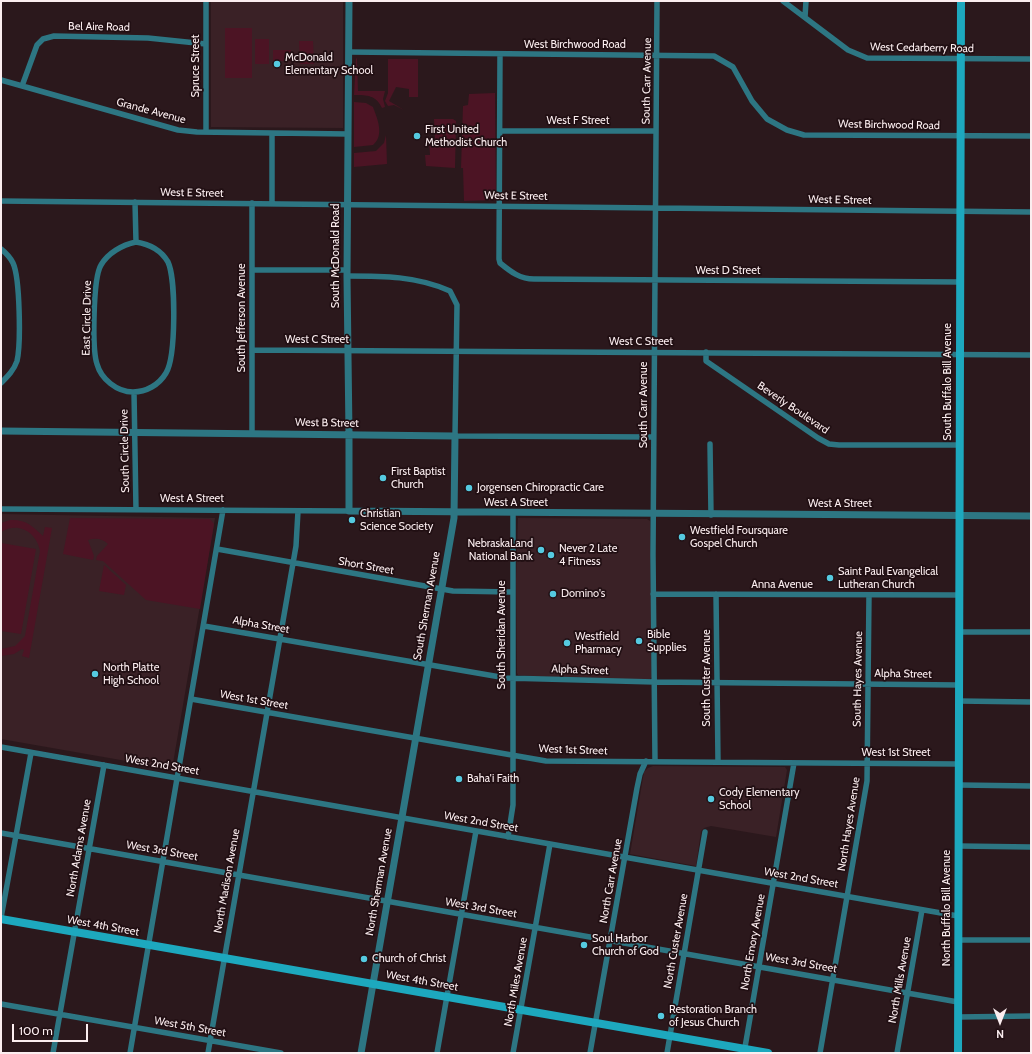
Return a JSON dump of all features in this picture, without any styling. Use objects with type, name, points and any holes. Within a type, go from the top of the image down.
[{"type":"main road","name":"South Buffalo Bill Avenue","points":[[959,764],[961,1]]},
{"type":"main road","name":"North Buffalo Bill Avenue","points":[[958,1053],[959,764]]},
{"type":"main road","name":"West 4th Street","points":[[1,918],[670,1036],[744,1051],[768,1053]]},
{"type":"street","name":"Spruce Street","points":[[206,1],[206,132]]},
{"type":"street","name":"South McDonald Road","points":[[349,1],[347,204],[349,512]]},
{"type":"street","name":"South Carr Avenue","points":[[655,761],[653,437],[657,1]]},
{"type":"street","name":"West Cedarberry Road","points":[[783,1],[848,50],[867,58],[1031,59]]},
{"type":"street","points":[[805,17],[806,1]]},
{"type":"street","name":"Bel Aire Road","points":[[22,86],[37,45],[43,39],[54,36],[148,38],[206,44]]},
{"type":"street","name":"West Birchwood Road","points":[[349,52],[714,56],[733,67],[752,100],[767,119],[786,130],[804,134],[1031,136]]},
{"type":"street","points":[[500,54],[500,206]]},
{"type":"street","name":"Grande Avenue","points":[[1,80],[178,130],[206,132],[348,134]]},
{"type":"street","name":"West F Street","points":[[500,131],[656,131]]},
{"type":"street","points":[[272,133],[272,204]]},
{"type":"street","name":"West E Street","points":[[1,201],[1031,212]]},
{"type":"street","points":[[134,392],[147,390],[158,383],[166,373],[172,352],[173,310],[173,283],[168,262],[155,248],[136,242],[135,202]]},
{"type":"street","name":"South Jefferson Avenue","points":[[252,204],[252,433]]},
{"type":"street","name":"West D Street","points":[[500,206],[500,263],[523,279],[960,282]]},
{"type":"street","name":"East Circle Drive","points":[[134,392],[126,391],[112,385],[100,372],[96,354],[95,313],[97,277],[100,266],[107,257],[116,250],[127,244],[136,242]]},
{"type":"street","points":[[1,249],[8,255],[13,264],[17,280],[18,356],[14,368],[1,383]]},
{"type":"street","points":[[252,270],[347,273]]},
{"type":"street","name":"South Sherman Avenue","points":[[347,273],[400,277],[435,285],[450,291],[457,305],[454,513],[416,738]]},
{"type":"street","name":"West C Street","points":[[252,350],[456,350],[1031,355]]},
{"type":"street","name":"Beverly Boulevard","points":[[706,352],[706,361],[829,444],[959,445]]},
{"type":"street","name":"South Circle Drive","points":[[134,392],[136,510]]},
{"type":"street","name":"West B Street","points":[[1,432],[653,437]]},
{"type":"street","points":[[710,444],[711,515]]},
{"type":"street","name":"West A Street","points":[[1,509],[653,515],[1031,516]]},
{"type":"street","points":[[130,1053],[164,862],[223,510]]},
{"type":"street","name":"North Madison Avenue","points":[[208,1053],[296,546],[298,511]]},
{"type":"street","name":"South Sheridan Avenue","points":[[508,837],[513,805],[513,514]]},
{"type":"street","name":"Short Street","points":[[217,549],[442,589],[478,593],[512,592]]},
{"type":"street","name":"Anna Avenue","points":[[653,594],[959,595]]},
{"type":"street","name":"South Custer Avenue","points":[[716,594],[718,762]]},
{"type":"street","name":"South Hayes Avenue","points":[[868,763],[867,684],[869,595]]},
{"type":"street","name":"Alpha Street","points":[[204,626],[512,678],[717,683],[959,684]]},
{"type":"street","points":[[959,632],[1031,632]]},
{"type":"street","name":"West 1st Street","points":[[191,700],[546,761],[959,764]]},
{"type":"street","points":[[959,701],[1031,702]]},
{"type":"street","name":"North Sherman Avenue","points":[[361,1053],[416,738]]},
{"type":"street","name":"West 2nd Street","points":[[1,747],[958,916]]},
{"type":"street","points":[[1,918],[31,753]]},
{"type":"street","name":"North Carr Avenue","points":[[590,1053],[637,788],[646,761]]},
{"type":"street","name":"North Emory Avenue","points":[[744,1051],[794,763]]},
{"type":"street","name":"North Hayes Avenue","points":[[820,1053],[867,781],[868,763]]},
{"type":"street","name":"North Adams Avenue","points":[[53,1053],[104,765]]},
{"type":"street","points":[[959,785],[1031,786]]},
{"type":"street","points":[[437,1053],[476,831]]},
{"type":"street","name":"North Custer Avenue","points":[[667,1053],[705,832]]},
{"type":"street","name":"West 3rd Street","points":[[1,833],[958,1002]]},
{"type":"street","name":"North Miles Avenue","points":[[514,1053],[550,844]]},
{"type":"street","points":[[959,846],[1031,847]]},
{"type":"street","name":"North Mills Avenue","points":[[897,1053],[922,910]]},
{"type":"street","points":[[958,940],[1031,940]]},
{"type":"street","name":"West 5th Street","points":[[1,1004],[281,1053]]},
{"type":"street","points":[[958,1017],[1031,1016]]},
{"type":"shaded area","name":"McDonald Elementary School","points":[[211,1],[343,1],[343,128],[211,127]]},
{"type":"shaded area","points":[[225,28],[252,28],[252,78],[225,78]]},
{"type":"shaded area","points":[[255,39],[269,39],[269,64],[255,64]]},
{"type":"shaded area","points":[[299,41],[313,41],[314,64],[300,64]]},
{"type":"shaded area","points":[[273,50],[291,50],[291,61],[273,61]]},
{"type":"shaded area","points":[[356,58],[358,91],[385,91],[383,99],[385,107],[382,108],[374,98],[363,95],[354,95]]},
{"type":"shaded area","points":[[388,59],[418,59],[418,97],[409,97],[409,89],[396,87],[389,101],[404,110],[394,105],[388,106],[385,101],[388,93]]},
{"type":"shaded area","points":[[495,93],[496,200],[464,201],[463,168],[461,168],[463,106],[468,105],[469,94]]},
{"type":"shaded area","points":[[354,102],[366,103],[373,107],[378,121],[379,136],[373,145],[354,147]]},
{"type":"shaded area","points":[[434,119],[453,119],[456,121],[455,168],[426,166],[425,155],[430,155],[429,140],[435,139]]},
{"type":"shaded area","points":[[386,135],[387,164],[354,167],[354,153],[376,151],[384,143]]},
{"type":"shaded area","name":"North Platte High School","points":[[1,514],[215,518],[172,769],[1,739]]},
{"type":"shaded area","points":[[70,518],[210,519],[214,524],[200,609],[146,600],[103,561],[96,560],[97,556],[108,544],[106,542],[96,539],[88,540],[94,556],[93,560],[63,554]]},
{"type":"shaded area","points":[[518,518],[647,519],[650,521],[652,677],[650,679],[581,679],[518,675],[516,580]]},
{"type":"shaded area","points":[[10,520],[24,522],[36,529],[43,536],[45,527],[52,528],[29,658],[22,656],[24,650],[22,649],[14,654],[1,656],[1,649],[15,646],[25,636],[40,551],[35,538],[26,530],[14,528],[1,532],[1,523]]},
{"type":"shaded area","points":[[1,543],[36,549],[21,634],[1,631]]},
{"type":"shaded area","points":[[104,565],[126,585],[124,595],[99,591]]},
{"type":"shaded area","name":"Cody Elementary School","points":[[653,766],[785,767],[787,770],[776,837],[711,826],[704,828],[701,831],[696,866],[630,854],[644,772]]},
{"type":"place","name":"McDonald Elementary School","points":[[277,64]]},
{"type":"place","name":"First United Methodist Church","points":[[417,136]]},
{"type":"place","name":"First Baptist Church","points":[[383,478]]},
{"type":"place","name":"Jorgensen Chiropractic Care","points":[[469,488]]},
{"type":"place","name":"Christian Science Society","points":[[352,520]]},
{"type":"place","name":"Westfield Foursquare Gospel Church","points":[[682,537]]},
{"type":"place","name":"NebraskaLand National Bank","points":[[541,550]]},
{"type":"place","name":"Never 2 Late 4 Fitness","points":[[551,555]]},
{"type":"place","name":"Saint Paul Evangelical Lutheran Church","points":[[830,578]]},
{"type":"place","name":"Domino's","points":[[553,594]]},
{"type":"place","name":"Bible Supplies","points":[[639,641]]},
{"type":"place","name":"Westfield Pharmacy","points":[[567,643]]},
{"type":"place","name":"North Platte High School","points":[[95,674]]},
{"type":"place","name":"Baha'i Faith","points":[[459,779]]},
{"type":"place","name":"Cody Elementary School","points":[[711,799]]},
{"type":"place","name":"Soul Harbor Church of God","points":[[584,945]]},
{"type":"place","name":"Church of Christ","points":[[364,959]]},
{"type":"place","name":"Restoration Branch of Jesus Church","points":[[661,1016]]}]
